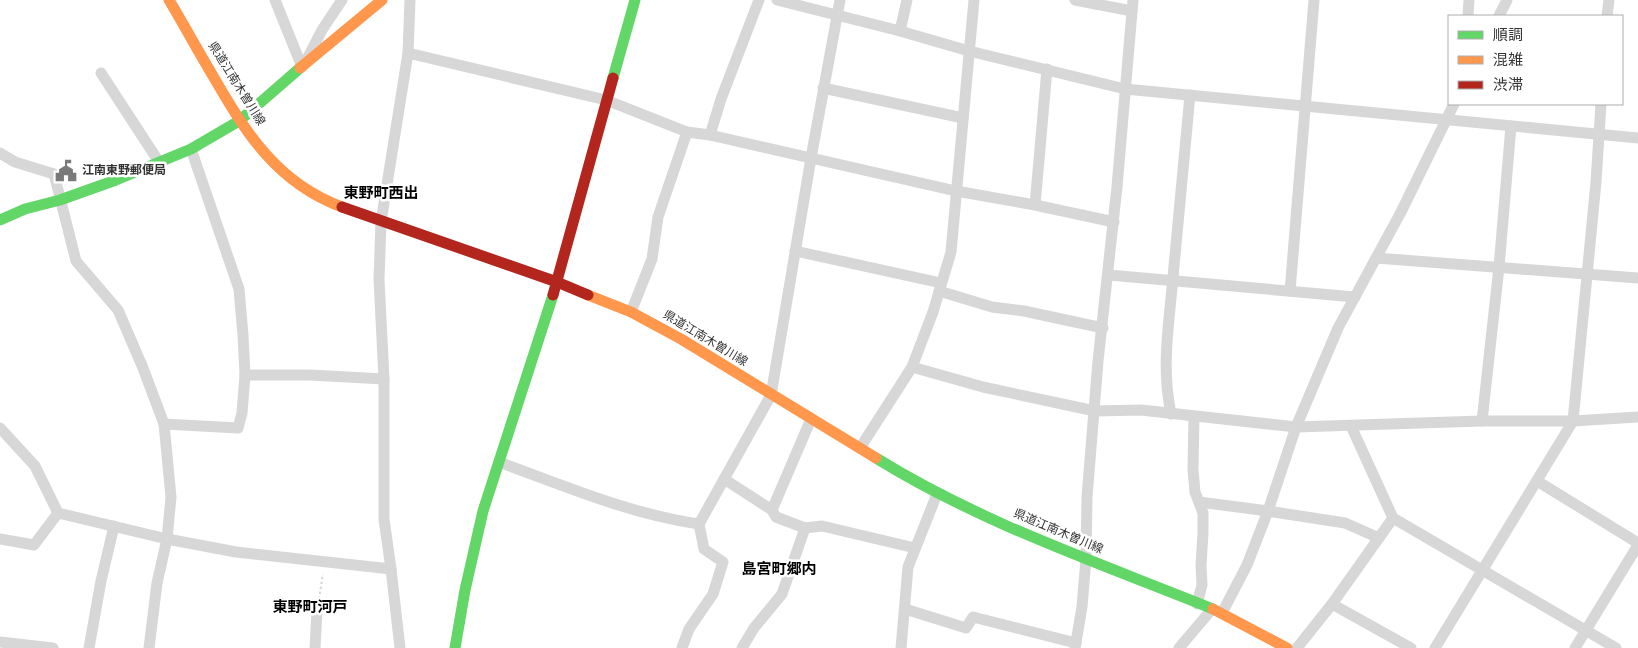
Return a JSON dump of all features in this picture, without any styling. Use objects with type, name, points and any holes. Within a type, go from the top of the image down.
[{"type":"main road","name":"県道江南木曽川線","points":[[169,0],[240,121],[271,161],[296,183],[328,202],[380,222],[557,282],[631,312],[681,339],[937,494],[1014,529],[1217,611],[1287,648]]},
{"type":"main road","points":[[0,220],[25,209],[60,200],[116,180],[191,149],[240,121],[382,0]]},
{"type":"main road","points":[[455,648],[465,590],[483,511],[557,282],[635,0]]},
{"type":"main road","points":[[0,207],[25,209]]},
{"type":"street","points":[[275,0],[302,67]]},
{"type":"street","points":[[302,67],[322,30],[342,0]]},
{"type":"street","points":[[400,648],[384,519],[384,379],[379,279],[380,222],[408,53],[410,0]]},
{"type":"street","points":[[710,135],[721,99],[759,0]]},
{"type":"street","points":[[777,0],[900,31],[969,51],[1126,89],[1638,138]]},
{"type":"street","points":[[682,648],[689,629],[713,594],[723,562],[704,549],[699,524],[772,395],[795,250],[840,0]]},
{"type":"street","points":[[900,31],[907,0]]},
{"type":"street","points":[[860,448],[912,366],[933,312],[951,252],[974,0]]},
{"type":"street","points":[[905,609],[966,628],[973,617],[1075,646],[1082,607],[1086,559],[1087,497],[1098,361],[1109,275],[1132,6],[1075,0]]},
{"type":"street","points":[[1290,292],[1314,0]]},
{"type":"street","points":[[1468,15],[1469,0]]},
{"type":"street","points":[[1500,15],[1507,0]]},
{"type":"street","points":[[1607,15],[1609,0]]},
{"type":"street","points":[[408,53],[606,100],[687,132],[710,135],[956,191],[1114,222]]},
{"type":"street","points":[[1035,205],[1047,69]]},
{"type":"street","points":[[101,73],[159,162]]},
{"type":"street","points":[[823,88],[963,118]]},
{"type":"street","points":[[1171,414],[1166,390],[1166,339],[1190,95]]},
{"type":"street","points":[[1179,648],[1217,611],[1247,565],[1268,511],[1296,427],[1338,328],[1401,212],[1453,105]]},
{"type":"street","points":[[1435,648],[1573,420],[1601,105]]},
{"type":"street","points":[[1482,420],[1499,267],[1511,126]]},
{"type":"street","points":[[631,312],[652,259],[658,217],[687,132]]},
{"type":"street","points":[[164,424],[238,428],[242,413],[245,375],[239,289],[191,149]]},
{"type":"street","points":[[0,154],[15,162],[54,174],[76,261],[118,310],[164,424],[171,497],[167,539],[157,584],[149,648]]},
{"type":"street","points":[[795,250],[940,287],[992,307],[1024,311],[1103,328]]},
{"type":"street","points":[[1376,258],[1638,278]]},
{"type":"street","points":[[1109,275],[1355,297]]},
{"type":"street","points":[[912,366],[983,387],[1095,411],[1141,410],[1296,427],[1482,420],[1573,420],[1638,417]]},
{"type":"street","points":[[245,375],[310,375],[384,379]]},
{"type":"street","points":[[1194,416],[1193,469],[1195,492],[1203,513],[1202,585],[1196,604]]},
{"type":"street","points":[[772,510],[811,419]]},
{"type":"street","points":[[1351,426],[1393,518],[1616,648]]},
{"type":"street","points":[[0,428],[36,466],[58,513]]},
{"type":"street","points":[[499,462],[598,498],[658,517],[699,524]]},
{"type":"street","points":[[724,479],[772,510],[776,517],[805,528],[822,526],[915,548]]},
{"type":"street","points":[[1537,481],[1638,544],[1575,648]]},
{"type":"street","points":[[900,648],[908,567],[937,494]]},
{"type":"street","points":[[1199,502],[1345,523],[1379,538]]},
{"type":"street","points":[[58,513],[167,539],[236,552],[324,560],[391,569]]},
{"type":"street","points":[[0,539],[34,545],[58,513]]},
{"type":"street","points":[[1297,648],[1332,604],[1393,518]]},
{"type":"street","points":[[89,648],[101,581],[114,526]]},
{"type":"street","points":[[742,648],[754,628],[782,594],[805,528]]},
{"type":"street","points":[[1332,604],[1410,648]]},
{"type":"street","points":[[314,648],[317,611]]},
{"type":"street","points":[[0,642],[53,648]]},
{"type":"path","points":[[317,611],[324,560]]},
{"type":"traffic: fast","points":[[613,78],[635,0]]},
{"type":"traffic: fast","points":[[0,220],[25,209],[60,200],[116,180],[191,149],[239,121],[300,68]]},
{"type":"traffic: fast","points":[[455,648],[465,590],[483,511],[553,295]]},
{"type":"traffic: fast","points":[[876,458],[957,503],[1041,541],[1213,609]]},
{"type":"traffic: slow","points":[[169,0],[238,117],[266,154],[281,170],[299,184],[319,197],[342,207]]},
{"type":"traffic: slow","points":[[300,68],[382,0]]},
{"type":"traffic: slow","points":[[588,295],[631,312],[681,339],[876,458]]},
{"type":"traffic: slow","points":[[1213,609],[1287,648]]},
{"type":"traffic: jam","points":[[553,295],[613,78]]},
{"type":"traffic: jam","points":[[342,207],[557,282],[588,295]]},
{"type":"place","name":"江南東野郵便局","points":[[66,171]]},
{"type":"district","name":"東野町西出","points":[[381,194]]},
{"type":"district","name":"島宮町郷内","points":[[779,570]]},
{"type":"district","name":"東野町河戸","points":[[310,608]]}]
